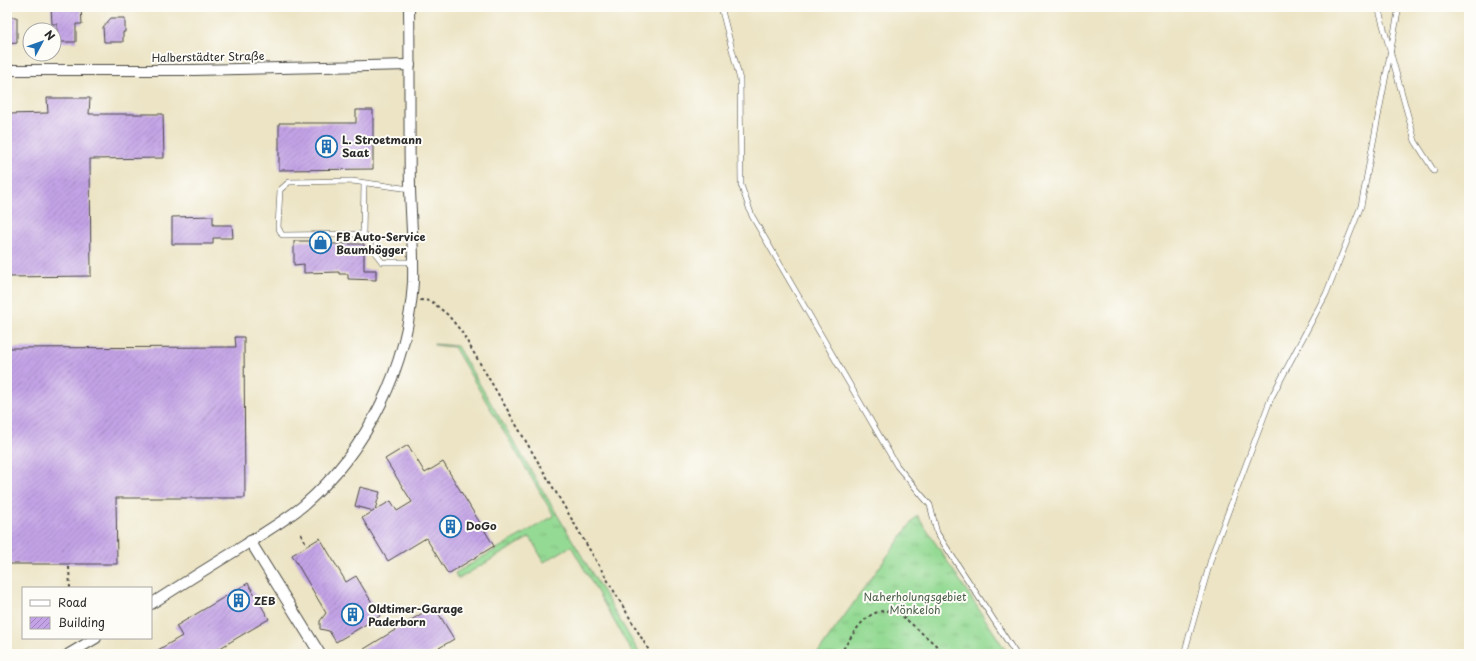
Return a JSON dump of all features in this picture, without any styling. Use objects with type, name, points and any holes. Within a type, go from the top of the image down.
[{"type":"street","points":[[152,603],[279,524],[306,503],[337,472],[363,437],[381,404],[401,355],[406,336],[411,299],[413,262],[410,189],[409,7]]},
{"type":"street","name":"Halberstädter Straße","points":[[7,70],[194,70],[410,65]]},
{"type":"street","points":[[250,541],[320,654]]},
{"type":"street","points":[[69,654],[94,639]]},
{"type":"lane","points":[[721,7],[740,80],[741,185],[752,216],[897,466],[930,505],[937,533],[1016,654]]},
{"type":"lane","points":[[1378,7],[1415,141],[1434,171]]},
{"type":"lane","points":[[1184,654],[1213,552],[1271,398],[1326,294],[1361,206],[1399,7]]},
{"type":"lane","points":[[410,189],[352,182],[289,182],[280,190],[278,227],[282,234],[364,234],[376,242],[376,254],[382,262],[413,262]]},
{"type":"lane","points":[[364,184],[364,234]]},
{"type":"path","points":[[411,299],[431,301],[448,315],[461,331],[651,654]]},
{"type":"path","points":[[301,534],[307,546]]},
{"type":"path","points":[[69,567],[70,587]]},
{"type":"path","points":[[840,654],[867,617],[880,611],[892,611],[900,614],[946,654]]},
{"type":"green space","points":[[434,344],[457,346],[640,654],[633,654],[571,546],[544,562],[530,537],[458,579],[455,573],[554,516],[454,347]]},
{"type":"green space","name":"Naherholungsgebiet Mönkeloh","points":[[917,515],[1008,654],[817,654]]},
{"type":"building","points":[[51,7],[81,7],[82,24],[76,24],[76,42],[62,42],[62,22],[52,22]]},
{"type":"building","points":[[7,17],[17,17],[17,43],[7,44]]},
{"type":"building","points":[[111,18],[125,18],[123,42],[104,42],[103,27]]},
{"type":"building","points":[[47,98],[90,98],[89,114],[163,114],[164,158],[90,159],[91,276],[7,277],[7,114],[48,113]]},
{"type":"building","name":"L. Stroetmann Saat","points":[[356,110],[373,110],[373,169],[279,170],[279,123],[356,123]]},
{"type":"building","points":[[213,216],[213,225],[232,225],[233,238],[213,238],[213,244],[172,244],[172,217]]},
{"type":"building","points":[[294,241],[332,241],[331,244],[364,244],[364,270],[376,270],[376,280],[348,279],[348,274],[339,274],[339,272],[304,273],[304,264],[294,265]]},
{"type":"building","points":[[235,337],[244,337],[245,498],[116,498],[117,564],[7,564],[7,348],[236,347]]},
{"type":"building","name":"DoGo","points":[[408,445],[425,473],[443,462],[494,546],[448,574],[426,538],[388,561],[362,518],[374,511],[355,506],[360,487],[380,492],[375,510],[391,501],[397,511],[412,502],[385,459]]},
{"type":"building","points":[[320,538],[346,582],[356,576],[380,616],[336,642],[329,631],[320,629],[320,621],[326,613],[292,555]]},
{"type":"building","name":"ZEB","points":[[248,583],[269,619],[210,654],[151,654],[182,636],[176,626]]},
{"type":"building","points":[[434,606],[454,639],[429,654],[356,654]]},
{"type":"place","name":"L. Stroetmann Saat","points":[[326,146]]},
{"type":"place","name":"FB Auto-Service Baumhögger","points":[[321,243]]},
{"type":"place","name":"DoGo","points":[[450,526]]},
{"type":"place","name":"ZEB","points":[[238,601]]},
{"type":"place","name":"Oldtimer-Garage Paderborn","points":[[353,615]]}]
